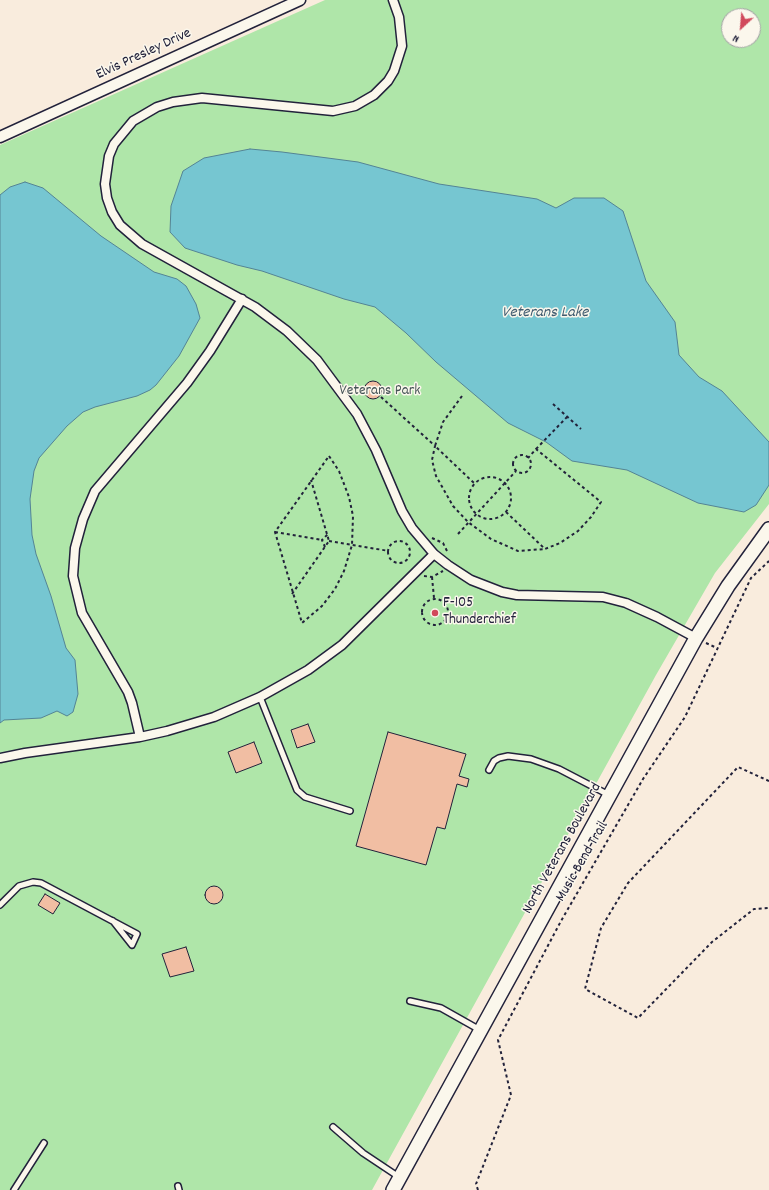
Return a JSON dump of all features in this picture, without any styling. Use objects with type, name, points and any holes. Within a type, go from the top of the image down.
[{"type":"street","name":"Elvis Presley Drive","points":[[0,137],[300,0]]},
{"type":"street","points":[[394,0],[402,33],[402,46],[399,60],[388,81],[364,101],[344,109],[334,111],[215,99],[173,102],[144,114],[133,121],[114,144],[107,163],[105,184],[109,205],[120,225],[142,244],[185,270],[242,299],[287,331],[317,360],[332,379],[364,427],[402,510],[412,528],[434,554],[456,571],[490,588],[517,595],[595,597],[615,600],[640,608],[696,638]]},
{"type":"street","points":[[140,738],[128,692],[82,613],[73,576],[75,548],[83,519],[95,491],[187,383],[210,351],[242,299]]},
{"type":"street","name":"North Veterans Boulevard","points":[[393,1190],[696,638],[728,586],[769,529]]},
{"type":"street","points":[[0,758],[25,752],[140,738],[208,719],[260,697],[308,670],[342,645],[434,554]]},
{"type":"lane","points":[[260,697],[297,790],[305,797],[350,811]]},
{"type":"lane","points":[[489,770],[494,761],[499,758],[508,756],[531,759],[559,769],[610,795]]},
{"type":"lane","points":[[0,905],[19,886],[33,882],[41,883],[113,921],[137,934],[132,945],[113,921]]},
{"type":"lane","points":[[410,1001],[441,1008],[481,1030]]},
{"type":"lane","points":[[333,1127],[363,1153],[400,1177]]},
{"type":"lane","points":[[14,1190],[44,1143]]},
{"type":"path","points":[[462,396],[443,422],[435,446],[432,460],[436,476],[453,506],[468,522],[491,539],[518,551],[545,549],[560,543],[578,531],[591,517],[600,502],[536,449]]},
{"type":"path","points":[[381,397],[475,484]]},
{"type":"path","points":[[553,404],[581,429]]},
{"type":"path","points":[[528,458],[566,416]]},
{"type":"path","points":[[329,456],[339,471],[349,497],[353,516],[352,545],[344,572],[335,589],[322,606],[302,623],[292,594],[275,532],[329,456]]},
{"type":"path","points":[[520,456],[528,458],[531,466],[527,472],[521,474],[516,471],[513,466],[515,458],[520,456]]},
{"type":"path","points":[[458,534],[516,471]]},
{"type":"path","points":[[485,478],[492,478],[505,483],[511,494],[511,501],[506,512],[494,519],[486,519],[476,513],[471,506],[470,499],[472,488],[475,484],[485,478]]},
{"type":"path","points":[[292,594],[329,541],[311,480]]},
{"type":"path","points":[[506,512],[545,549]]},
{"type":"path","points":[[275,532],[322,540]]},
{"type":"path","points":[[322,540],[328,534]]},
{"type":"path","points":[[322,540],[325,547]]},
{"type":"path","points":[[329,541],[388,551]]},
{"type":"path","points":[[395,542],[402,542],[410,549],[408,558],[403,562],[396,562],[390,558],[388,551],[395,542]]},
{"type":"path","name":"Music Bend Trail","points":[[478,1190],[476,1184],[511,1095],[498,1040],[562,921],[643,779],[685,717],[751,578],[769,561]]},
{"type":"path","points":[[420,574],[432,576],[444,570]]},
{"type":"path","points":[[432,576],[434,598]]},
{"type":"path","points":[[434,598],[442,601],[448,608],[447,617],[438,625],[426,621],[422,614],[426,602],[434,598]]},
{"type":"path","points":[[769,781],[738,767],[628,883],[601,928],[585,989],[638,1018],[712,942],[754,909],[769,908]]},
{"type":"green space","name":"Veterans Park","points":[[325,0],[769,0],[769,504],[715,573],[656,675],[372,1190],[0,1190],[0,145]]},
{"type":"water","name":"Veterans Lake","points":[[250,149],[358,162],[439,184],[537,199],[556,208],[574,198],[604,198],[623,211],[646,281],[675,322],[679,355],[699,377],[722,391],[769,442],[769,485],[756,505],[744,512],[698,503],[627,470],[572,461],[546,442],[508,423],[436,362],[406,333],[375,307],[344,299],[262,271],[237,265],[185,248],[170,232],[171,206],[183,171],[204,158]]},
{"type":"water","points":[[25,182],[43,188],[101,236],[154,272],[177,279],[186,286],[196,304],[200,318],[179,356],[156,385],[150,390],[137,396],[95,407],[83,412],[67,426],[39,458],[34,471],[30,499],[32,535],[36,554],[51,596],[66,648],[75,660],[78,694],[73,712],[67,716],[57,711],[41,718],[4,720],[0,723],[0,195],[10,187]]},
{"type":"building","points":[[373,381],[379,384],[382,390],[379,396],[373,399],[367,396],[364,390],[367,384]]},
{"type":"building","points":[[308,724],[315,742],[297,748],[291,730]]},
{"type":"building","points":[[388,732],[466,754],[459,776],[469,779],[467,787],[457,784],[445,829],[437,827],[426,865],[356,846]]},
{"type":"building","points":[[254,742],[262,763],[236,773],[228,752]]},
{"type":"building","points":[[214,886],[220,889],[223,895],[220,901],[214,904],[208,901],[205,895],[208,889]]},
{"type":"building","points":[[45,894],[60,903],[53,914],[38,905]]},
{"type":"building","points":[[186,947],[194,971],[170,977],[162,954]]},
{"type":"place","name":"F-105 Thunderchief","points":[[435,613]]}]
